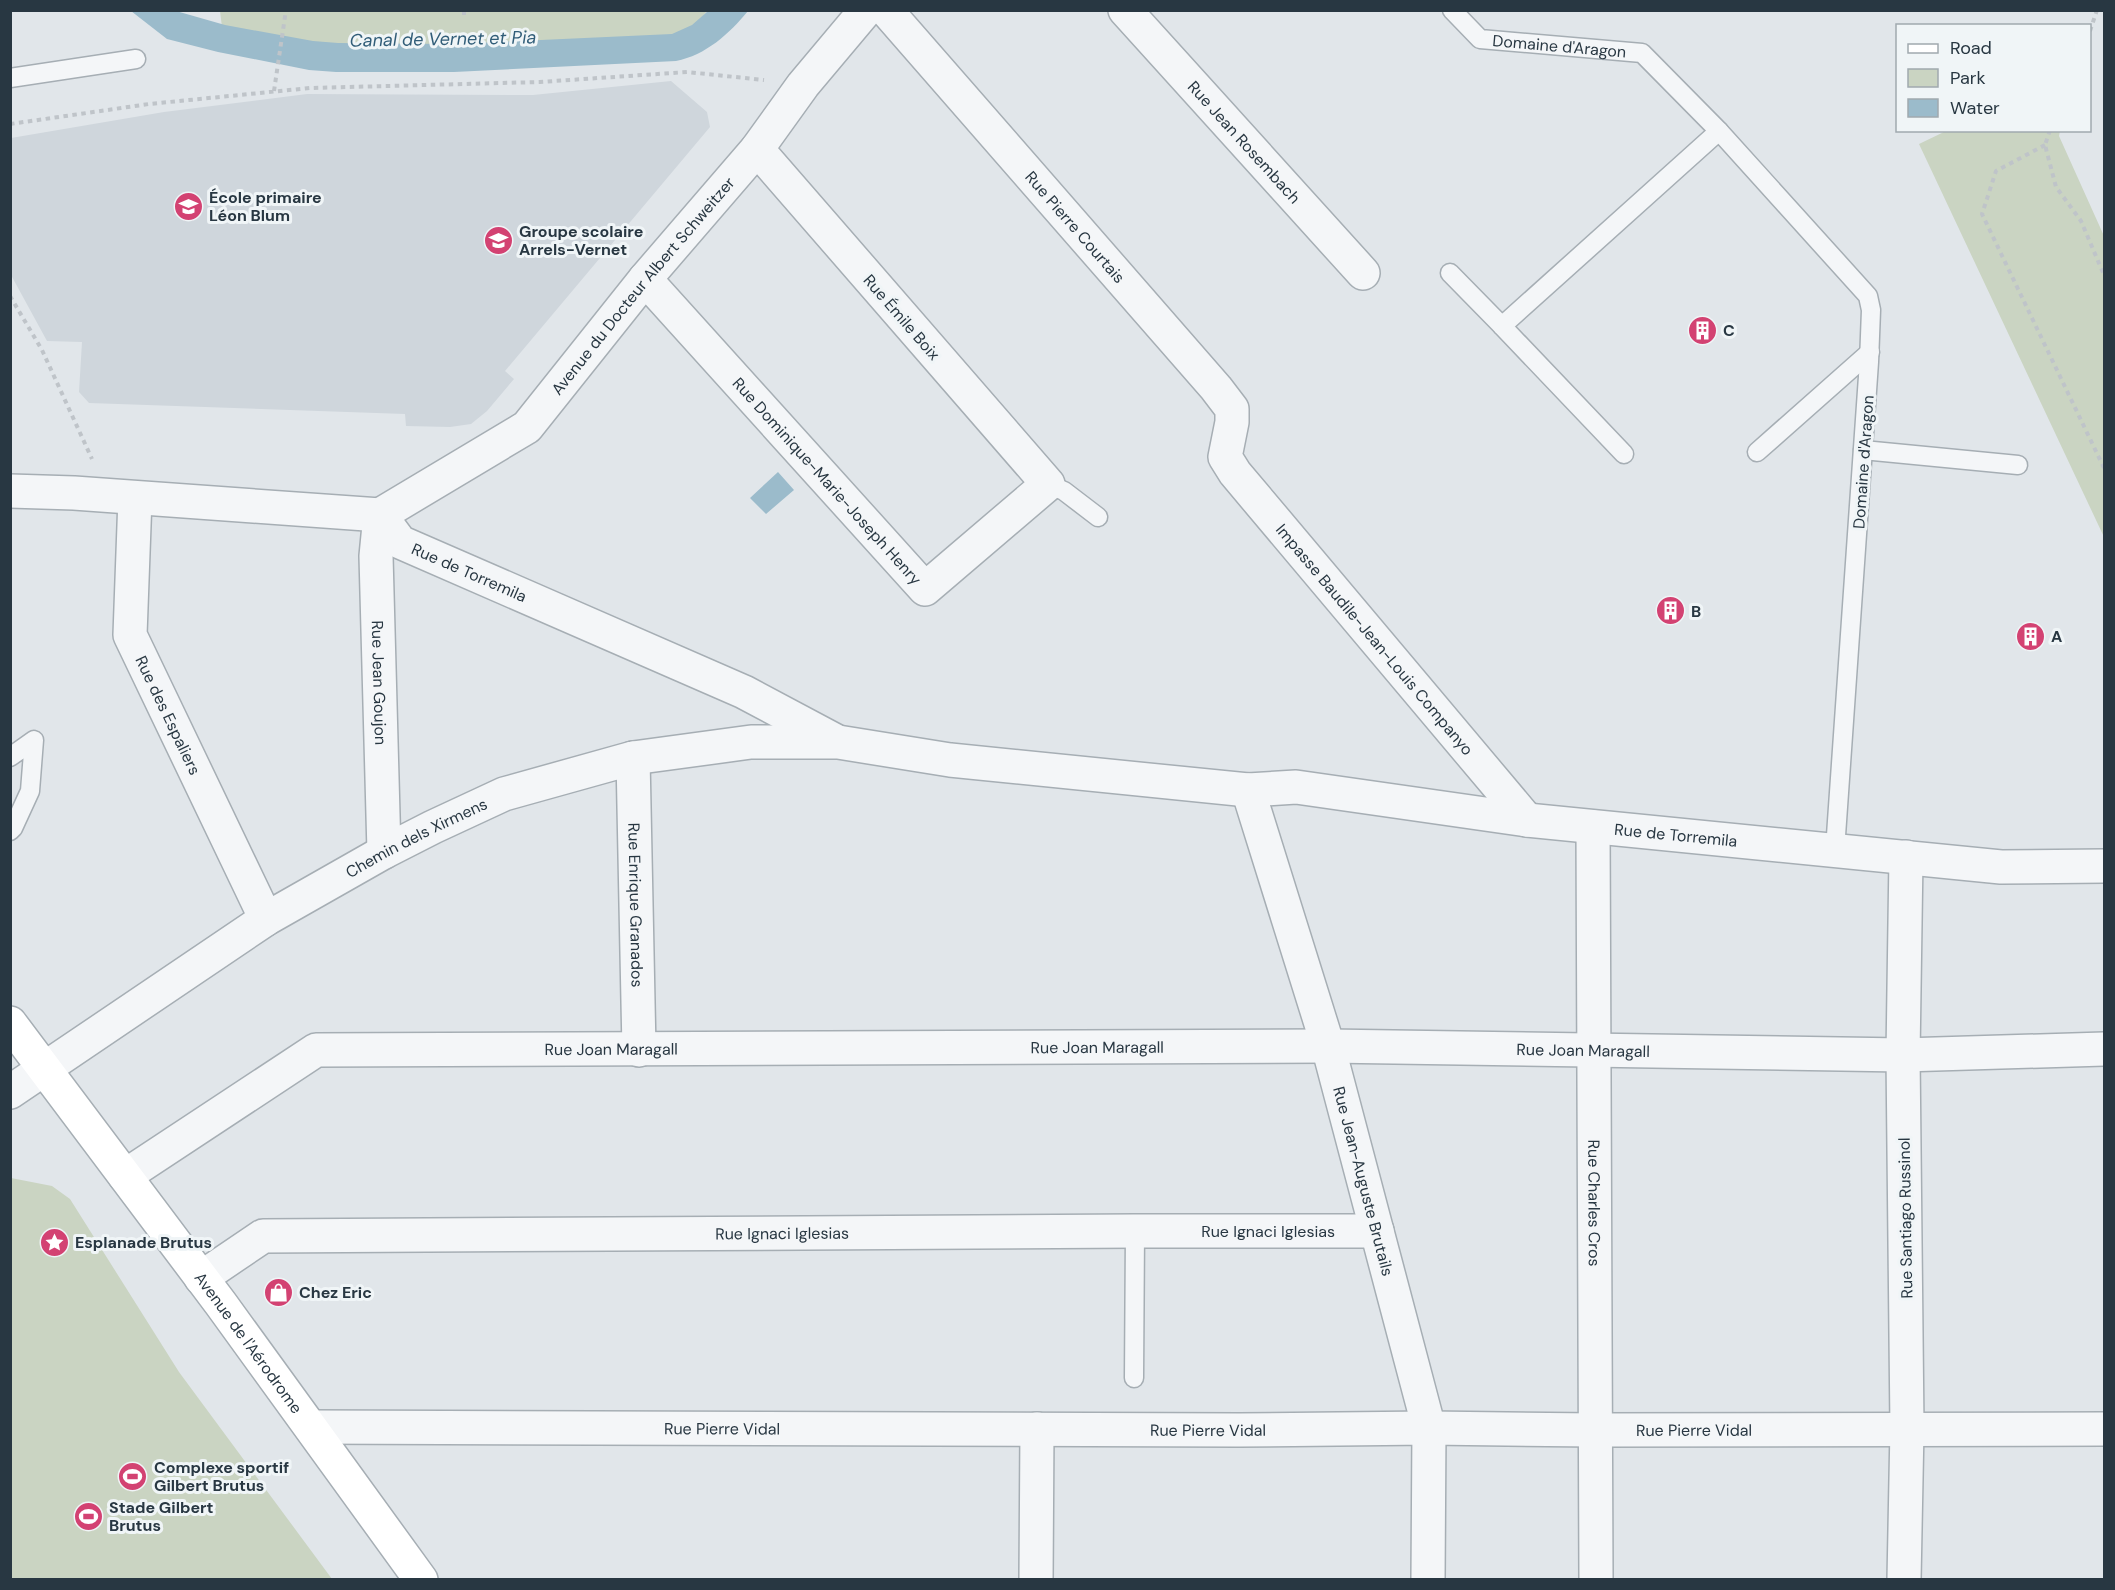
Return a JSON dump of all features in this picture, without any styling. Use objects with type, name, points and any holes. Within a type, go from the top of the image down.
[{"type":"main road","name":"Avenue de l'Aérodrome","points":[[10,1023],[311,1427],[421,1580]]},
{"type":"street","name":"Avenue du Docteur Albert Schweitzer","points":[[380,515],[527,427],[645,279],[757,150],[803,85],[866,10]]},
{"type":"street","name":"Rue Pierre Courtais","points":[[886,10],[1232,409],[1232,422],[1225,457]]},
{"type":"street","name":"Rue Jean Rosembach","points":[[1125,10],[1363,273]]},
{"type":"street","name":"Rue Émile Boix","points":[[757,150],[1048,484]]},
{"type":"street","name":"Rue Dominique-Marie-Joseph Henry","points":[[645,279],[925,589],[1048,484]]},
{"type":"street","name":"Impasse Baudile-Jean-Louis Companyo","points":[[1225,457],[1235,473],[1527,820]]},
{"type":"street","points":[[10,491],[380,515]]},
{"type":"street","name":"Rue des Espaliers","points":[[122,497],[130,635],[266,919]]},
{"type":"street","name":"Rue de Torremila","points":[[380,515],[400,542],[744,692],[838,742],[950,760],[1248,790],[1296,787],[1527,820],[2001,867],[2104,866]]},
{"type":"street","name":"Rue Jean Goujon","points":[[380,515],[376,556],[384,852]]},
{"type":"street","name":"Chemin dels Xirmens","points":[[10,1092],[45,1071],[266,919],[384,852],[504,794],[633,758],[751,742],[838,742]]},
{"type":"street","name":"Rue Enrique Granados","points":[[633,758],[639,1050]]},
{"type":"street","name":"Rue Jean-Auguste Brutails","points":[[1248,790],[1328,1046],[1429,1428],[1428,1580]]},
{"type":"street","name":"Rue Charles Cros","points":[[1593,827],[1596,1580]]},
{"type":"street","name":"Rue Santiago Russinol","points":[[1904,1580],[1907,1428],[1903,1055],[1906,857]]},
{"type":"street","name":"Rue Joan Maragall","points":[[125,1176],[316,1050],[1328,1046],[1903,1055],[2104,1049]]},
{"type":"street","name":"Rue Ignaci Iglesias","points":[[201,1278],[263,1236],[1135,1231],[1377,1232]]},
{"type":"street","name":"Rue Pierre Vidal","points":[[311,1427],[2104,1429]]},
{"type":"street","points":[[1036,1580],[1037,1429]]},
{"type":"lane","name":"Domaine d'Aragon","points":[[1452,10],[1480,39],[1641,53],[1719,131],[1868,296],[1871,310],[1870,352],[1835,850]]},
{"type":"lane","points":[[10,78],[136,59]]},
{"type":"lane","points":[[1502,326],[1719,131]]},
{"type":"lane","points":[[1450,273],[1624,454]]},
{"type":"lane","points":[[1757,452],[1870,352]]},
{"type":"lane","points":[[1863,450],[2018,465]]},
{"type":"lane","points":[[1048,484],[1064,490],[1098,517]]},
{"type":"lane","points":[[10,757],[34,740],[30,791],[14,828],[10,831]]},
{"type":"lane","points":[[1134,1377],[1135,1231]]},
{"type":"path","points":[[274,92],[286,10]]},
{"type":"path","points":[[2091,28],[2097,10]]},
{"type":"path","points":[[10,124],[149,104],[310,88],[540,82],[687,72],[803,85]]},
{"type":"path","points":[[2049,132],[2045,145],[2056,187],[2081,221],[2104,275]]},
{"type":"path","points":[[2045,145],[1996,171],[1982,214],[2104,468]]},
{"type":"path","points":[[10,296],[122,497]]},
{"type":"shaded area","name":"École primaire Léon Blum","points":[[671,81],[707,112],[710,127],[505,371],[514,379],[487,411],[471,424],[450,427],[406,426],[405,414],[89,403],[79,392],[82,342],[47,341],[11,275],[11,138],[164,112],[307,94],[533,95]]},
{"type":"green space","points":[[220,11],[707,11],[675,49],[406,60],[222,27]]},
{"type":"green space","points":[[1944,132],[2060,132],[2059,136],[2104,236],[2104,537],[1919,144]]},
{"type":"green space","name":"Complexe sportif Gilbert Brutus","points":[[11,1178],[52,1186],[70,1199],[179,1372],[332,1579],[11,1579]]},
{"type":"water","name":"Canal de Vernet et Pia","points":[[131,11],[176,11],[225,25],[313,41],[453,44],[672,34],[692,25],[708,11],[748,11],[733,28],[707,49],[676,61],[454,72],[336,72],[309,70],[218,52],[167,39]]},
{"type":"water","points":[[778,472],[794,490],[766,514],[750,498]]},
{"type":"place","name":"École primaire Léon Blum","points":[[188,206]]},
{"type":"place","name":"Groupe scolaire Arrels-Vernet","points":[[498,240]]},
{"type":"place","name":"C","points":[[1702,330]]},
{"type":"place","name":"B","points":[[1670,611]]},
{"type":"place","name":"A","points":[[2030,636]]},
{"type":"place","name":"Esplanade Brutus","points":[[54,1242]]},
{"type":"place","name":"Chez Eric","points":[[278,1292]]},
{"type":"place","name":"Complexe sportif Gilbert Brutus","points":[[133,1476]]},
{"type":"place","name":"Stade Gilbert Brutus","points":[[88,1516]]}]
